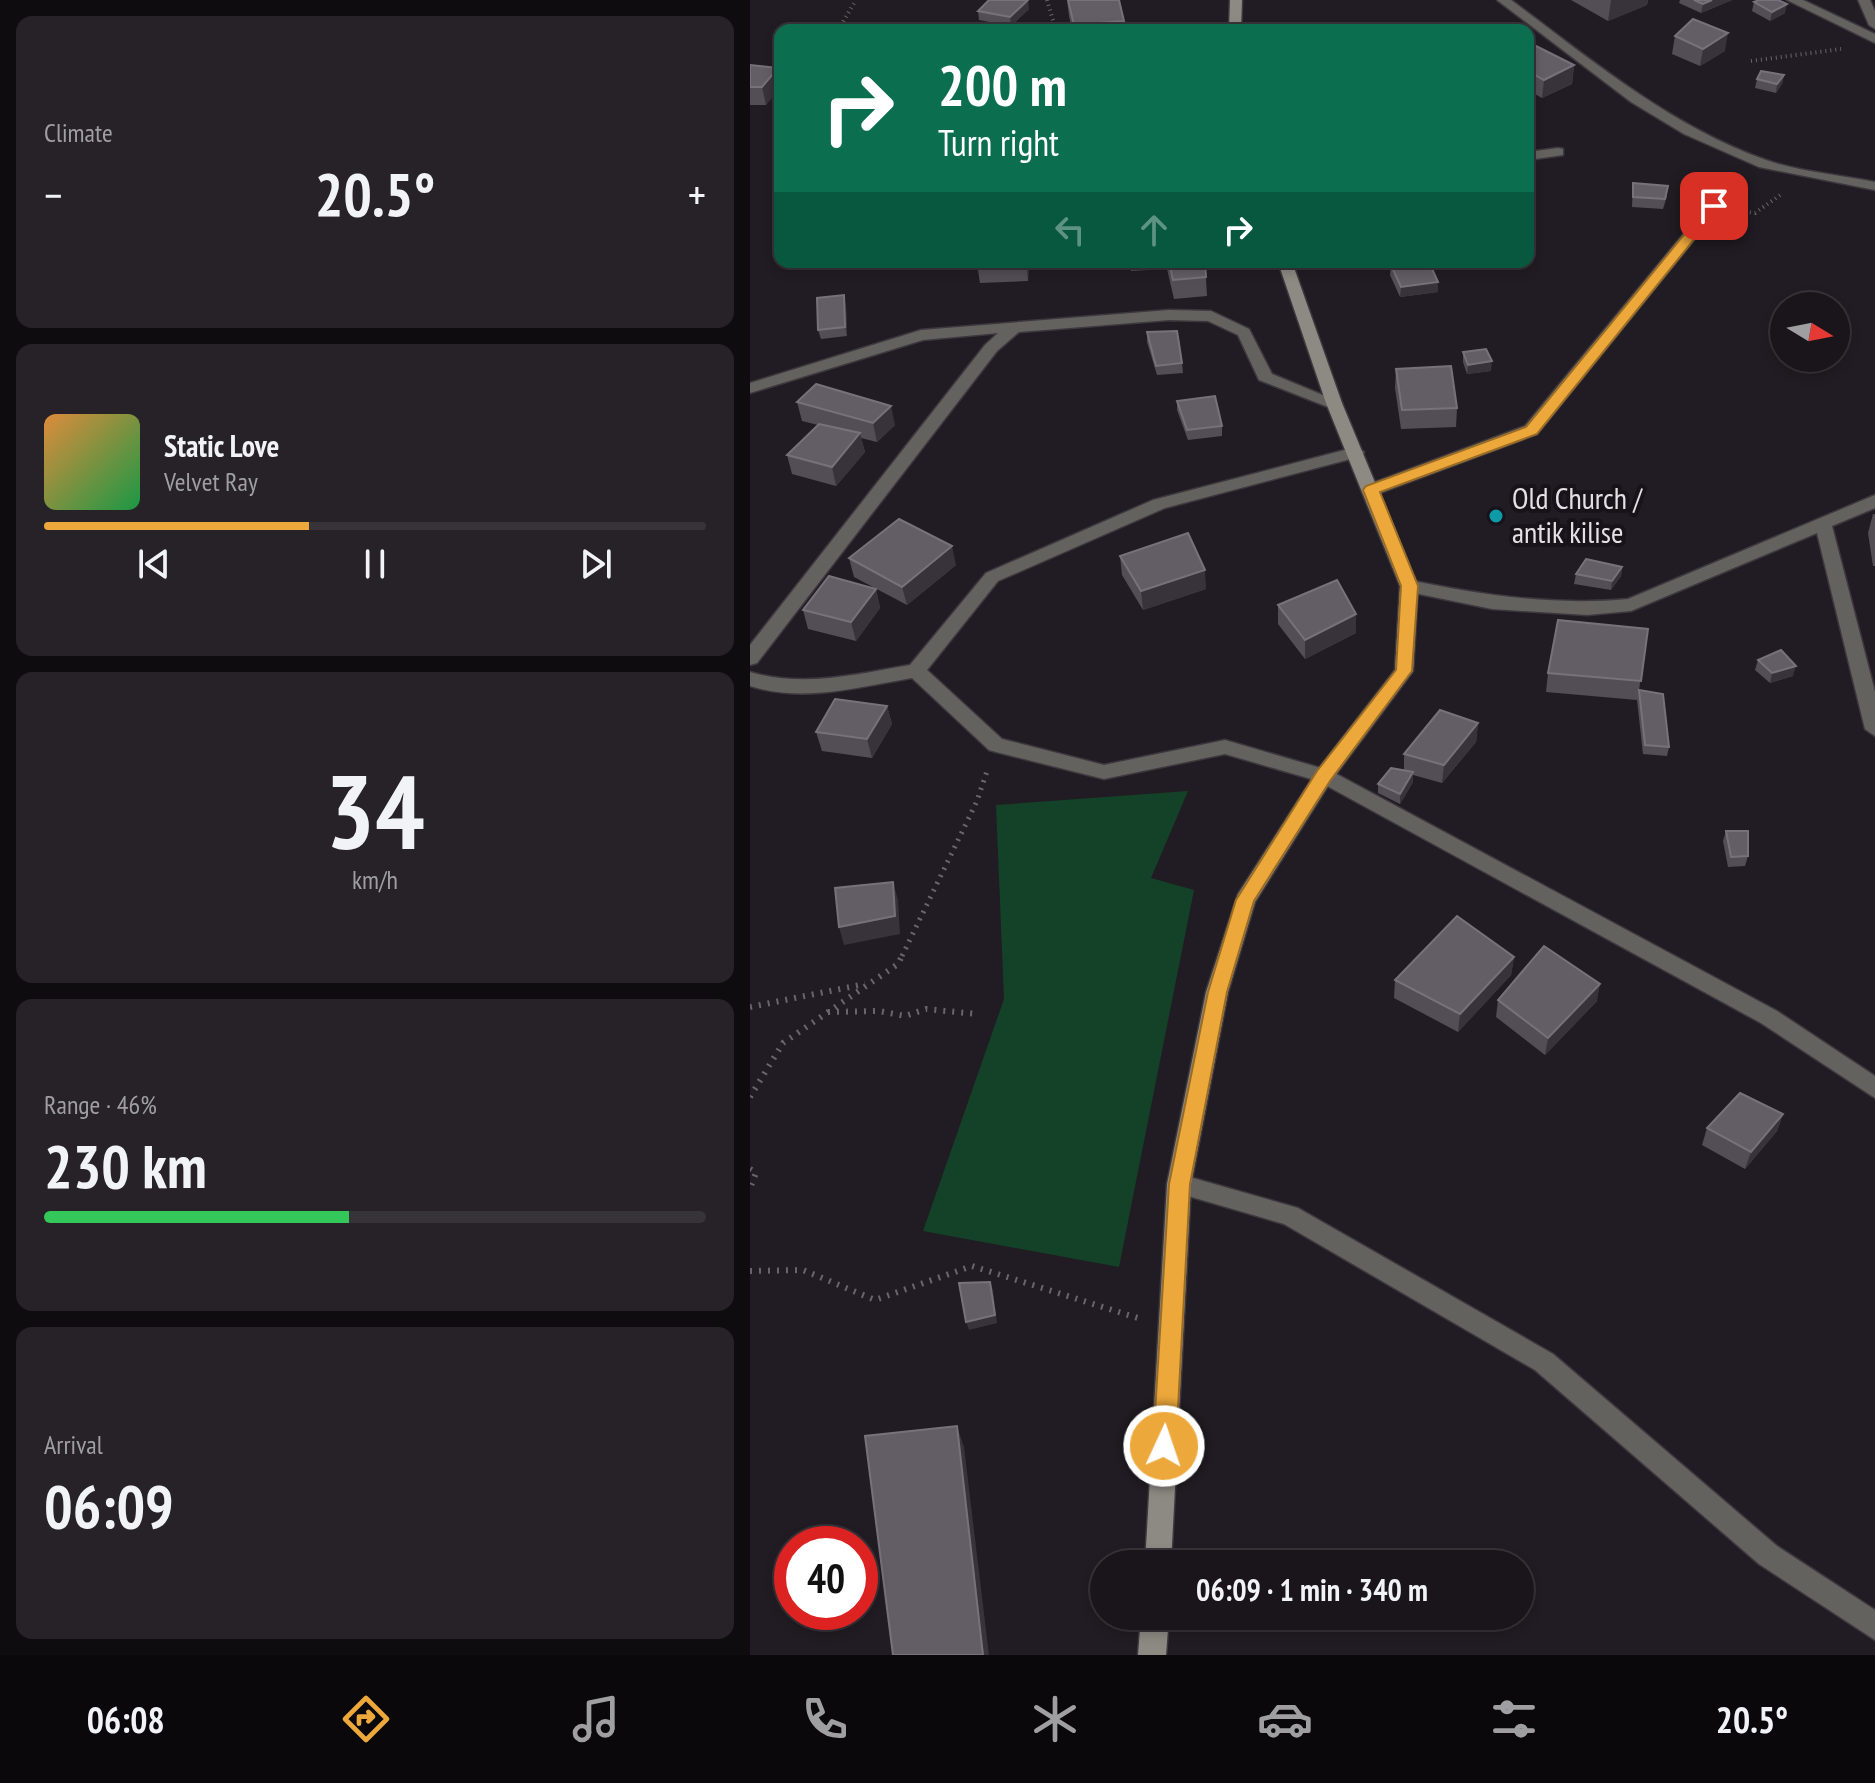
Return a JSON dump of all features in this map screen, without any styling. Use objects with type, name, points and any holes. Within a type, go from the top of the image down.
[{"type":"street","points":[[1235,24],[1236,0]]},
{"type":"street","points":[[1503,0],[1636,99],[1689,131],[1764,164],[1875,186]]},
{"type":"street","points":[[1793,0],[1875,39]]},
{"type":"street","points":[[1864,0],[1875,25]]},
{"type":"street","points":[[1534,155],[1558,152]]},
{"type":"street","points":[[1371,490],[1531,430],[1714,206]]},
{"type":"street","points":[[1159,1550],[1179,1184],[1217,992],[1245,900],[1324,776],[1404,671],[1409,586],[1334,403],[1287,268]]},
{"type":"street","points":[[750,388],[921,335],[1169,315],[1211,316],[1244,332],[1265,377],[1334,403]]},
{"type":"street","points":[[750,658],[991,348],[1015,327]]},
{"type":"street","points":[[750,679],[766,687],[817,686],[916,671],[992,577],[1159,504],[1356,452]]},
{"type":"street","points":[[1409,586],[1492,603],[1587,609],[1631,605],[1875,501]]},
{"type":"street","points":[[1823,524],[1875,729]]},
{"type":"street","points":[[916,671],[996,745],[1104,772],[1225,747],[1324,776],[1769,1017],[1875,1088]]},
{"type":"street","points":[[1179,1184],[1290,1215],[1544,1362],[1768,1555],[1875,1626]]},
{"type":"street","points":[[1152,1655],[1154,1630]]},
{"type":"path","points":[[842,24],[856,0]]},
{"type":"path","points":[[1047,0],[1054,24]]},
{"type":"path","points":[[1751,61],[1844,48]]},
{"type":"path","points":[[1714,206],[1755,213],[1811,173]]},
{"type":"path","points":[[750,1097],[783,1043],[898,964],[977,801],[996,745]]},
{"type":"path","points":[[750,1007],[870,983]]},
{"type":"path","points":[[828,1012],[879,1011],[905,1016],[926,1009],[977,1014]]},
{"type":"path","points":[[750,1169],[756,1173],[750,1188]]},
{"type":"path","points":[[750,1271],[803,1270],[875,1300],[972,1266],[1171,1329]]},
{"type":"green space","points":[[1188,791],[1151,878],[1194,890],[1119,1267],[923,1231],[1004,999],[996,805]]},
{"type":"building","points":[[989,0],[1028,0],[1010,17],[978,11]]},
{"type":"building","points":[[1068,0],[1119,0],[1124,21],[1074,24]]},
{"type":"building","points":[[1778,0],[1787,4],[1772,12],[1754,2]]},
{"type":"building","points":[[1693,19],[1728,33],[1703,49],[1675,36]]},
{"type":"building","points":[[1534,45],[1574,65],[1544,80],[1534,74]]},
{"type":"building","points":[[750,65],[774,68],[774,73],[762,87],[750,87]]},
{"type":"building","points":[[1761,71],[1784,75],[1777,84],[1757,79]]},
{"type":"building","points":[[1633,183],[1668,186],[1665,199],[1633,197]]},
{"type":"building","points":[[1170,268],[1205,268],[1206,277],[1173,280]]},
{"type":"building","points":[[1392,268],[1432,268],[1438,282],[1401,287]]},
{"type":"building","points":[[844,295],[845,327],[818,330],[817,298]]},
{"type":"building","points":[[1177,331],[1182,363],[1156,366],[1147,332]]},
{"type":"building","points":[[1486,349],[1492,361],[1468,365],[1463,352]]},
{"type":"building","points":[[1451,366],[1457,408],[1402,410],[1396,369]]},
{"type":"building","points":[[816,384],[891,406],[873,423],[797,402]]},
{"type":"building","points":[[1215,396],[1222,426],[1187,430],[1177,401]]},
{"type":"building","points":[[819,424],[860,433],[832,467],[787,455]]},
{"type":"building","points":[[899,519],[952,546],[902,587],[849,558]]},
{"type":"building","points":[[1188,533],[1205,570],[1141,591],[1120,556]]},
{"type":"building","points":[[1586,559],[1622,567],[1612,581],[1576,574]]},
{"type":"building","points":[[829,576],[876,589],[851,622],[803,610]]},
{"type":"building","points":[[1337,580],[1356,614],[1305,640],[1278,605]]},
{"type":"building","points":[[1558,620],[1648,629],[1641,681],[1548,673]]},
{"type":"building","points":[[1781,650],[1796,666],[1772,673],[1758,660]]},
{"type":"building","points":[[1639,690],[1663,694],[1669,747],[1645,745]]},
{"type":"building","points":[[835,699],[887,706],[867,739],[816,732]]},
{"type":"building","points":[[1440,710],[1478,723],[1444,765],[1404,754]]},
{"type":"building","points":[[1391,768],[1413,772],[1400,794],[1378,784]]},
{"type":"building","points":[[1726,831],[1748,831],[1748,856],[1731,857]]},
{"type":"building","points":[[893,882],[895,916],[839,927],[835,888]]},
{"type":"building","points":[[1457,916],[1514,957],[1460,1014],[1395,980]]},
{"type":"building","points":[[1544,946],[1600,984],[1548,1038],[1498,1000]]},
{"type":"building","points":[[1740,1093],[1783,1114],[1751,1152],[1707,1128]]},
{"type":"building","points":[[990,1282],[995,1315],[966,1322],[959,1283]]},
{"type":"building","points":[[957,1426],[983,1655],[893,1655],[865,1436]]},
{"type":"place","name":"Old Church / antik kilise","points":[[1496,516]]},
{"type":"route","points":[[1164,1446],[1179,1184],[1217,992],[1245,900],[1324,776],[1404,671],[1409,586],[1371,490],[1531,430],[1714,206]]}]
